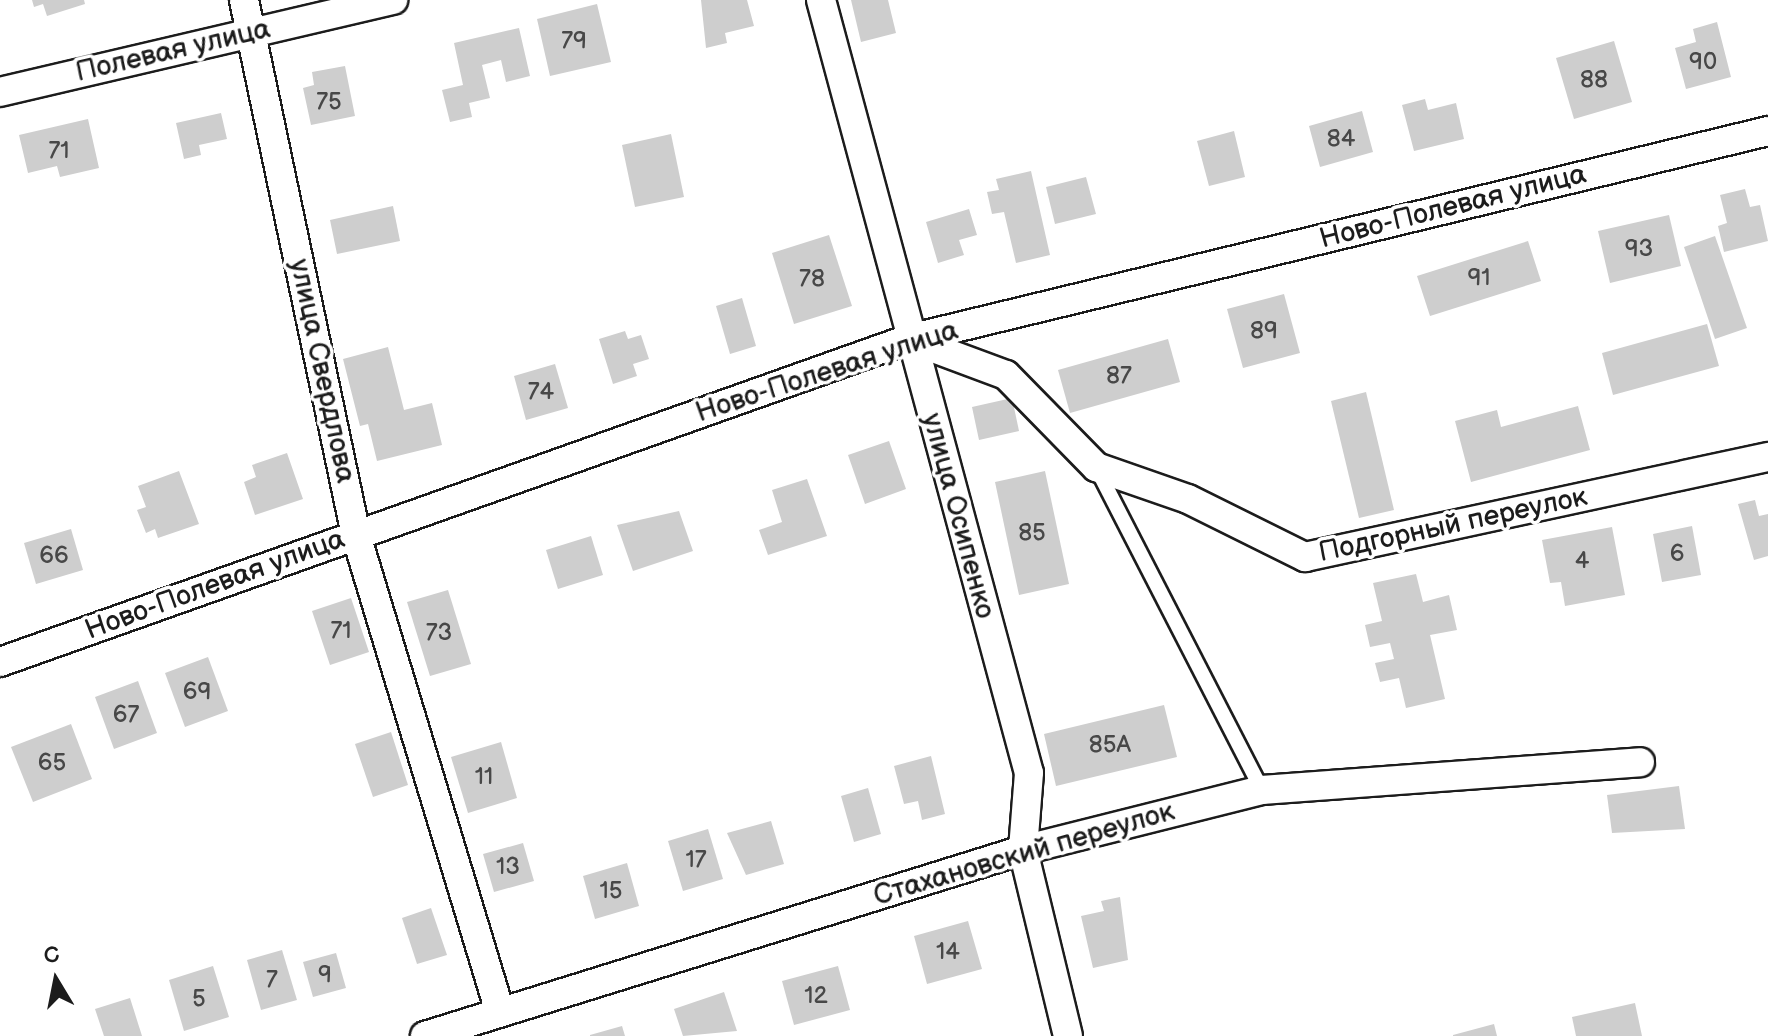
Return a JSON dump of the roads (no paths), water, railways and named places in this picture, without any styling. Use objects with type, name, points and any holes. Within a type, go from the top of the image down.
[{"type":"street","name":"улица Свердлова","points":[[244,0],[356,535],[500,1013]]},
{"type":"street","name":"Полевая улица","points":[[0,92],[393,0]]},
{"type":"street","name":"улица Осипенко","points":[[821,0],[909,339],[1029,773],[1023,850],[1068,1036]]},
{"type":"street","name":"Ново-Полевая улица","points":[[0,662],[909,339],[1768,131]]},
{"type":"street","name":"Подгорный переулок","points":[[909,339],[1006,375],[1096,467],[1188,499],[1305,557],[1768,457]]},
{"type":"street","name":"Стахановский переулок","points":[[425,1036],[1023,850],[1262,790],[1640,762]]},
{"type":"lane","points":[[1096,467],[1262,790]]}]
